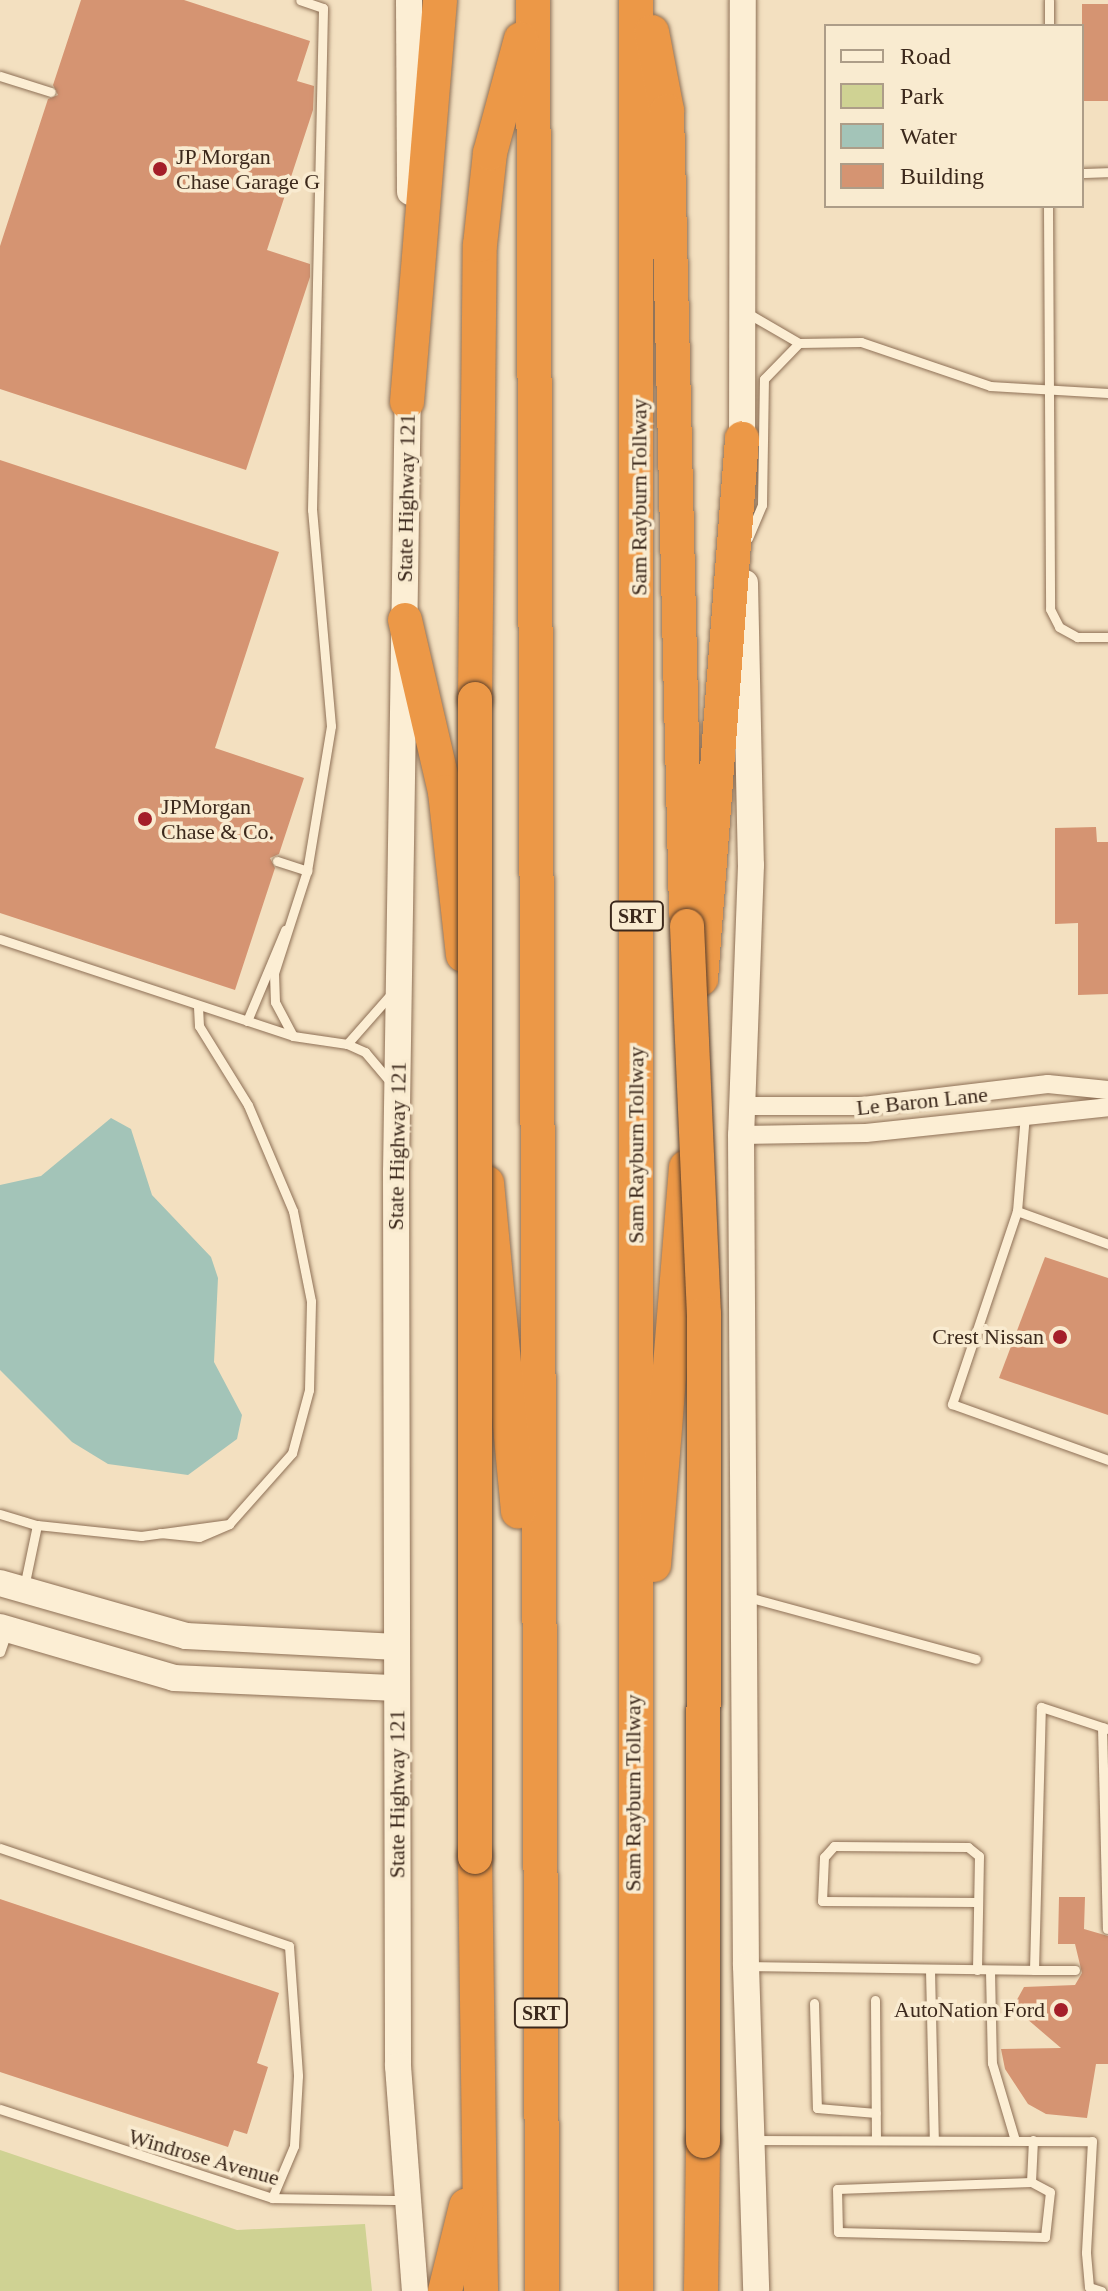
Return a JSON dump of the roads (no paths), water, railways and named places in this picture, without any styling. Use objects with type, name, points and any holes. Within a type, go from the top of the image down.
[{"type":"highway","points":[[407,402],[440,0]]},
{"type":"highway","points":[[481,2291],[476,2089],[475,699],[480,245],[490,153],[533,0]]},
{"type":"highway","name":"SRT","points":[[533,0],[542,2291]]},
{"type":"highway","name":"Sam Rayburn Tollway","points":[[636,0],[632,1833],[636,2291]]},
{"type":"highway","points":[[646,0],[667,111],[682,755],[704,1314],[701,2291]]},
{"type":"highway","points":[[632,1833],[742,439]]},
{"type":"highway","points":[[405,620],[445,792],[539,1736]]},
{"type":"highway","points":[[445,2291],[465,2209],[476,2089]]},
{"type":"main road","name":"State Highway 121","points":[[409,0],[405,620],[397,1091],[397,1688],[405,2200],[415,2291]]},
{"type":"main road","points":[[743,0],[742,439],[751,865],[741,1135],[748,2140],[756,2291]]},
{"type":"main road","points":[[397,1647],[186,1636],[11,1586],[3,1636],[174,1678],[397,1688]]},
{"type":"street","name":"Le Baron Lane","points":[[742,1106],[863,1106],[1048,1084],[1108,1090]]},
{"type":"street","name":"Le Baron Lane","points":[[741,1135],[866,1133],[1108,1107]]},
{"type":"lane","points":[[293,1036],[275,1002],[274,973],[307,871],[331,726],[312,510],[323,4],[300,0]]},
{"type":"lane","points":[[1049,0],[1049,24]]},
{"type":"lane","points":[[0,76],[51,92]]},
{"type":"lane","points":[[1084,173],[1108,172]]},
{"type":"lane","points":[[1048,208],[1050,609],[1059,627],[1077,637],[1108,637]]},
{"type":"lane","points":[[741,305],[756,322],[799,343],[861,342],[990,386],[1048,393],[1108,393]]},
{"type":"lane","points":[[744,547],[762,505],[764,379],[799,343]]},
{"type":"lane","points":[[277,861],[307,871]]},
{"type":"lane","points":[[247,1021],[274,945],[292,921]]},
{"type":"lane","points":[[0,939],[293,1036],[347,1044],[365,1052],[397,1091]]},
{"type":"lane","points":[[347,1044],[384,1008],[400,973]]},
{"type":"lane","points":[[0,1514],[37,1525],[160,1533],[229,1524],[292,1453],[309,1390],[311,1301],[293,1211],[248,1105],[199,1026],[198,1005]]},
{"type":"lane","points":[[1025,1114],[1017,1211],[952,1404],[1108,1460]]},
{"type":"lane","points":[[1017,1211],[1108,1244]]},
{"type":"lane","points":[[11,1586],[37,1525]]},
{"type":"lane","points":[[745,1596],[976,1659]]},
{"type":"lane","points":[[1034,1970],[1041,1707],[1105,1728],[1107,1929]]},
{"type":"lane","points":[[977,1970],[979,1856],[968,1847],[834,1846],[824,1857],[822,1901],[978,1902]]},
{"type":"lane","points":[[0,1848],[289,1946],[298,2076],[294,2146],[272,2198]]},
{"type":"lane","points":[[746,1966],[1075,1970]]},
{"type":"lane","points":[[930,1970],[934,2140]]},
{"type":"lane","points":[[990,1971],[992,2063],[1015,2140]]},
{"type":"lane","points":[[875,2000],[876,2140]]},
{"type":"lane","points":[[814,2003],[817,2108],[876,2113]]},
{"type":"lane","name":"Windrose Avenue","points":[[0,2109],[272,2198],[405,2200]]},
{"type":"lane","points":[[748,2140],[1092,2141],[1086,2253],[1089,2287],[1101,2291]]},
{"type":"lane","points":[[1031,2182],[1033,2140]]},
{"type":"lane","points":[[1031,2182],[1050,2192],[1045,2237],[838,2232],[837,2189],[1031,2182]]},
{"type":"water","points":[[111,1118],[131,1129],[152,1195],[211,1257],[218,1278],[214,1362],[242,1415],[237,1439],[188,1475],[108,1464],[72,1442],[0,1370],[0,1185],[41,1176]]},
{"type":"place","name":"JP Morgan Chase Garage G","points":[[160,169]]},
{"type":"place","name":"JPMorgan Chase & Co.","points":[[145,819]]},
{"type":"place","name":"Crest Nissan","points":[[1060,1337]]},
{"type":"place","name":"AutoNation Ford","points":[[1061,2010]]}]
